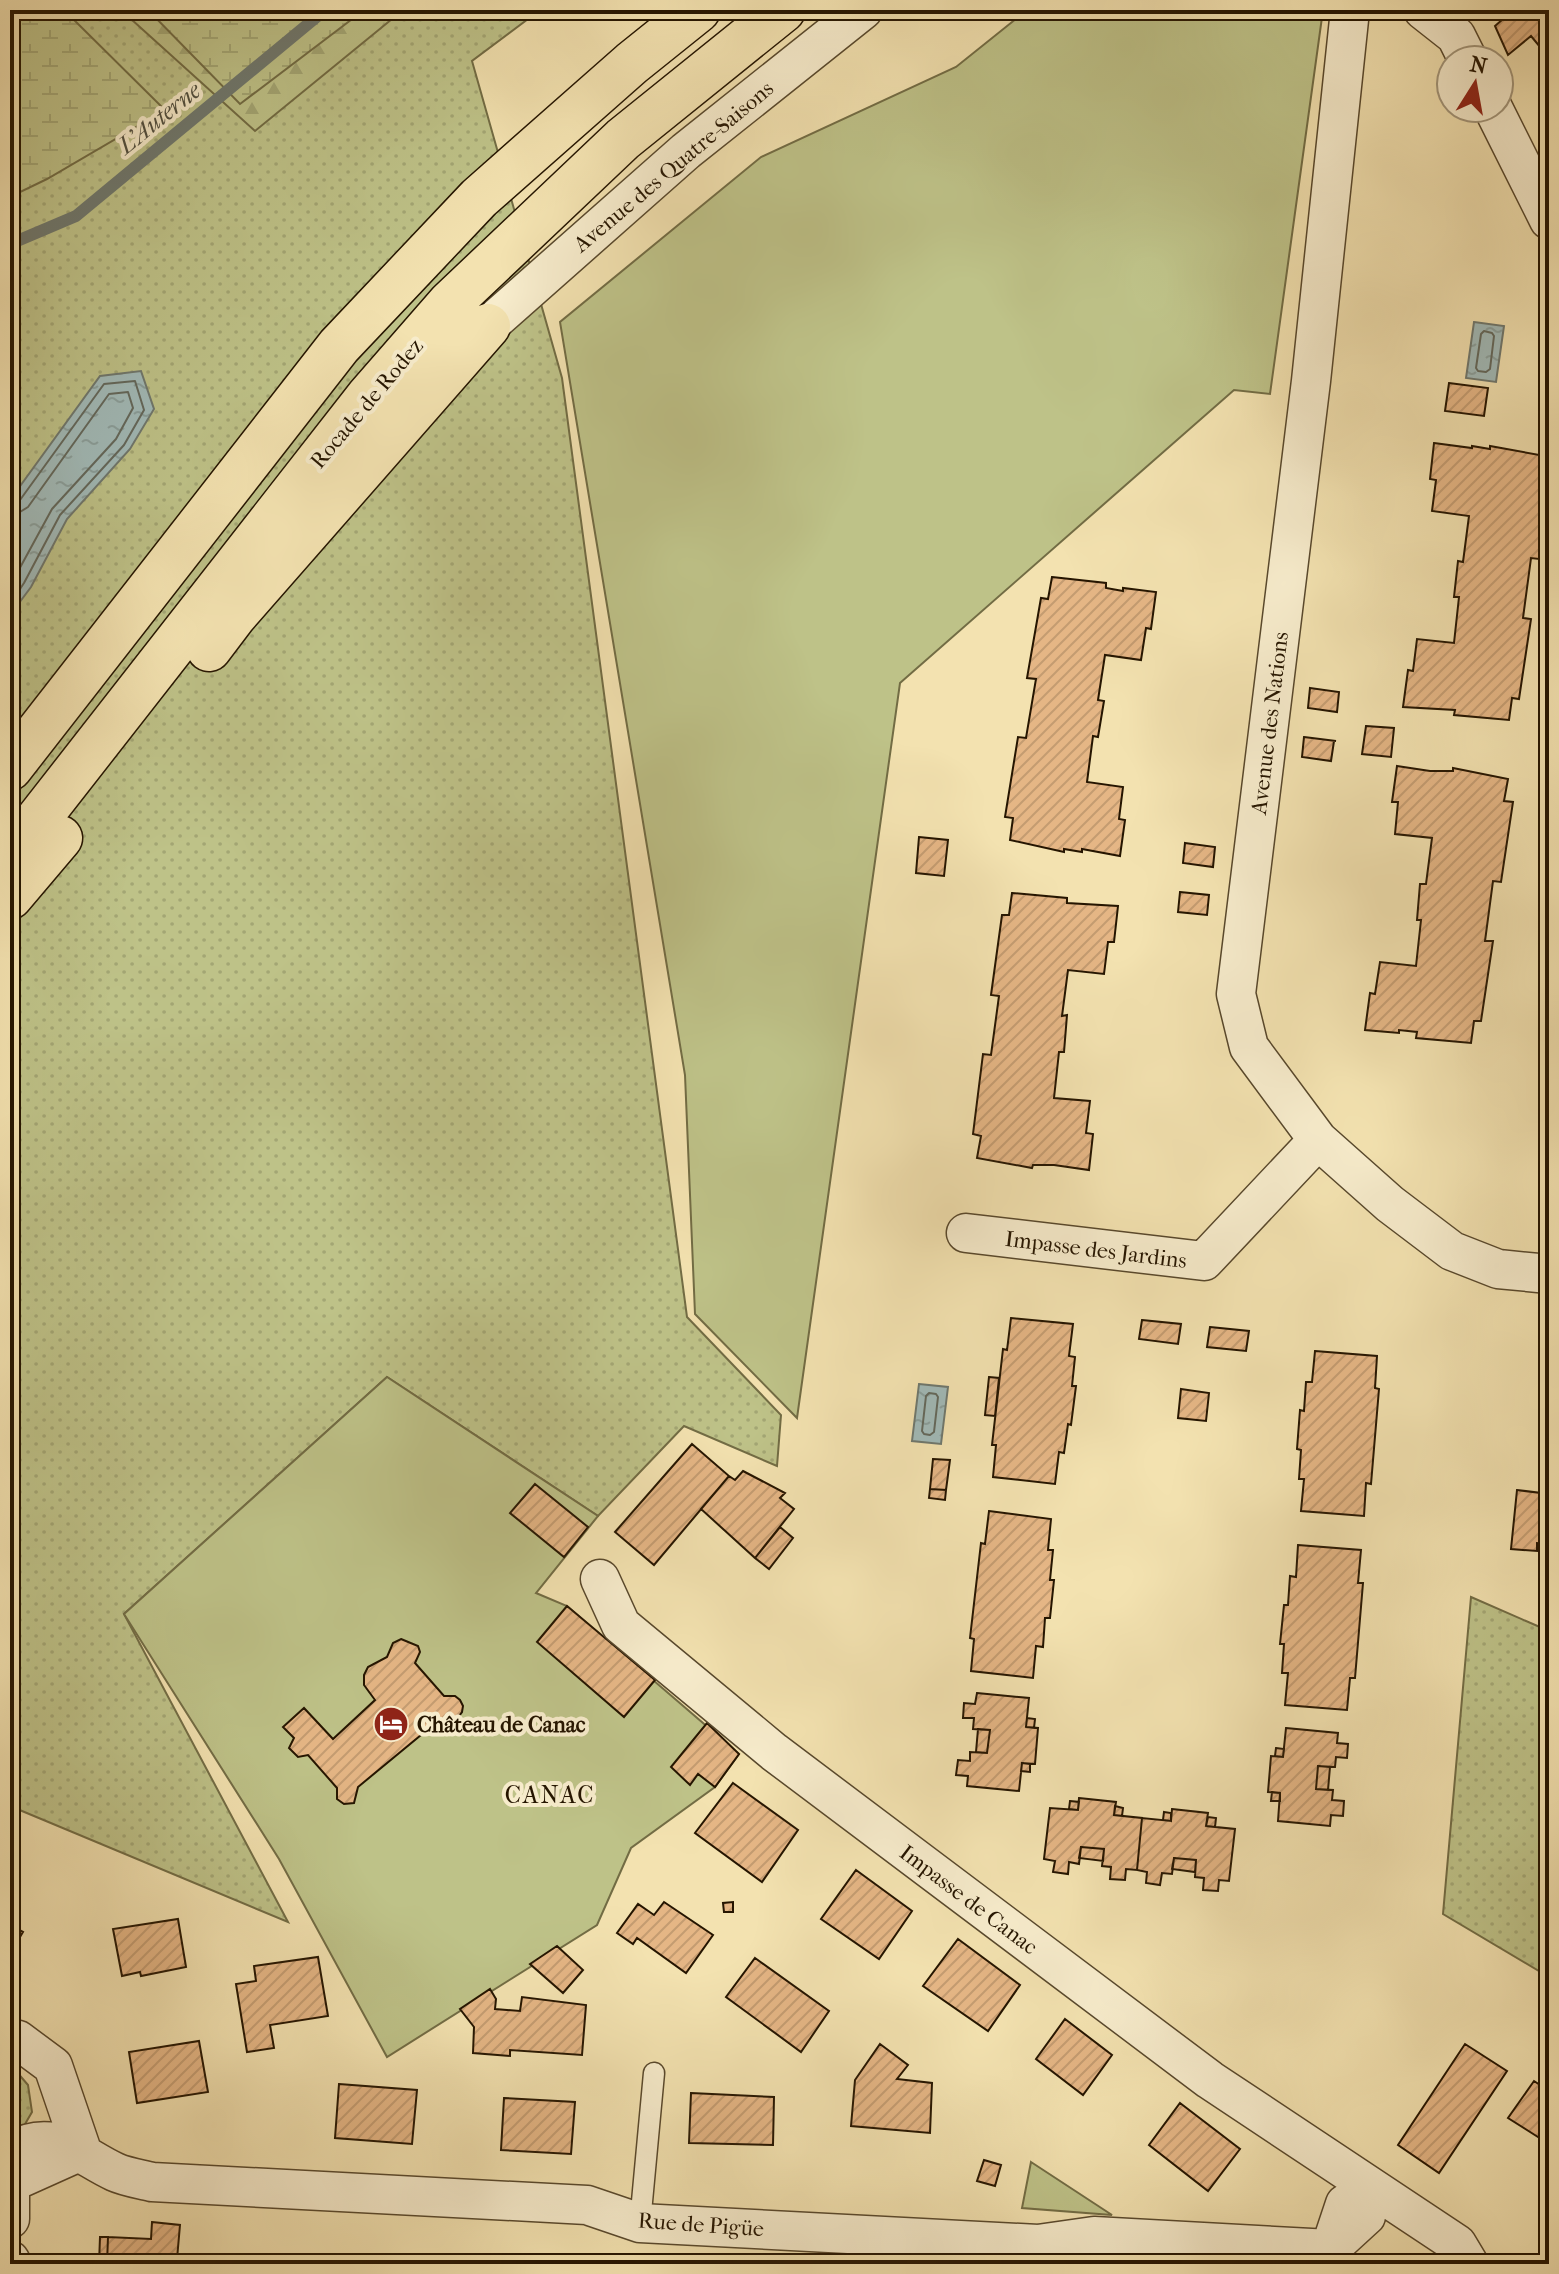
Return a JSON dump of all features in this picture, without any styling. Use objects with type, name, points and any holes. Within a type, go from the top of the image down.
[{"type":"highway","points":[[10,768],[339,346],[479,198],[632,63],[698,10]]},
{"type":"highway","name":"Rocade de Rodez","points":[[10,855],[368,397],[450,303],[623,139],[783,10]]},
{"type":"highway","points":[[10,897],[92,800],[234,616],[488,326]]},
{"type":"street","name":"Avenue des Quatre-Saisons","points":[[488,326],[686,151],[863,10]]},
{"type":"street","name":"Avenue des Nations","points":[[1350,10],[1311,381],[1236,994],[1249,1047],[1318,1140],[1390,1204],[1452,1251],[1498,1269],[1549,1274]]},
{"type":"street","points":[[1423,10],[1456,36],[1460,44]]},
{"type":"street","points":[[1501,124],[1549,220]]},
{"type":"street","name":"Impasse des Jardins","points":[[966,1233],[1204,1261],[1318,1140]]},
{"type":"street","name":"Impasse de Canac","points":[[600,1579],[621,1625],[751,1734],[1210,2080],[1370,2188]]},
{"type":"street","points":[[10,2038],[18,2040],[53,2066],[82,2151],[10,2183]]},
{"type":"street","name":"Rue de Pigüe","points":[[10,2151],[52,2141],[82,2151],[116,2172],[152,2182],[587,2205],[640,2223],[1038,2244],[1094,2236],[1330,2249],[1345,2204],[1370,2188]]},
{"type":"street","points":[[1370,2188],[1457,2244],[1469,2264]]},
{"type":"street","points":[[10,2193],[10,2219]]},
{"type":"lane","points":[[10,747],[63,701]]},
{"type":"lane","points":[[640,2223],[654,2073]]},
{"type":"green space","points":[[10,10],[540,10],[472,61],[562,378],[687,1317],[781,1415],[777,1466],[684,1426],[598,1516],[387,1377],[124,1614],[288,1922],[10,1806]]},
{"type":"green space","points":[[10,10],[64,10],[165,110],[47,179],[10,197]]},
{"type":"green space","points":[[121,10],[403,10],[255,131]]},
{"type":"green space","points":[[148,10],[364,10],[240,104]]},
{"type":"green space","points":[[1027,10],[1323,10],[1270,394],[1234,390],[900,683],[797,1418],[695,1314],[685,1075],[560,322],[761,157],[956,67]]},
{"type":"green space","points":[[387,1377],[598,1516],[536,1593],[567,1606],[739,1754],[715,1787],[631,1848],[597,1925],[387,2057],[279,1859],[124,1614]]},
{"type":"green space","points":[[1471,1597],[1549,1631],[1549,1977],[1443,1914]]},
{"type":"green space","points":[[10,2064],[28,2085],[32,2112],[21,2131],[10,2140]]},
{"type":"green space","points":[[1031,2162],[1112,2215],[1022,2208]]},
{"type":"water","points":[[1474,322],[1504,326],[1496,382],[1466,378]]},
{"type":"water","points":[[141,371],[154,409],[130,449],[67,519],[31,587],[10,615],[10,500],[100,376]]},
{"type":"water","points":[[919,1384],[948,1387],[941,1444],[912,1441]]},
{"type":"building","points":[[1549,10],[1549,49],[1545,53],[1531,36],[1515,49],[1515,44],[1503,44],[1495,26],[1511,12]]},
{"type":"building","points":[[1449,383],[1488,388],[1484,416],[1445,411]]},
{"type":"building","points":[[1434,443],[1490,449],[1490,446],[1545,456],[1542,478],[1549,481],[1539,559],[1531,558],[1523,618],[1531,619],[1519,699],[1512,698],[1509,720],[1454,715],[1455,710],[1403,707],[1408,670],[1413,671],[1417,639],[1454,643],[1459,597],[1454,597],[1458,561],[1463,562],[1469,516],[1432,511],[1436,480],[1430,479]]},
{"type":"building","points":[[1052,577],[1106,583],[1106,588],[1123,591],[1123,588],[1156,592],[1151,629],[1146,628],[1141,660],[1105,655],[1098,700],[1104,701],[1098,737],[1093,736],[1087,782],[1123,787],[1119,819],[1125,820],[1120,856],[1082,849],[1082,852],[1064,849],[1064,852],[1010,840],[1013,818],[1005,817],[1018,737],[1026,738],[1036,679],[1027,678],[1041,598],[1048,599]]},
{"type":"building","points":[[1310,688],[1339,692],[1337,712],[1308,708]]},
{"type":"building","points":[[1366,726],[1394,728],[1391,757],[1362,754]]},
{"type":"building","points":[[1304,737],[1336,741],[1331,761],[1302,757]]},
{"type":"building","points":[[1397,766],[1430,771],[1453,771],[1453,768],[1508,779],[1504,801],[1513,802],[1501,882],[1493,881],[1485,941],[1493,941],[1481,1021],[1474,1021],[1471,1043],[1416,1038],[1417,1032],[1365,1030],[1370,993],[1375,994],[1380,962],[1416,966],[1421,920],[1417,920],[1420,884],[1426,884],[1432,838],[1395,834],[1398,802],[1392,802]]},
{"type":"building","points":[[919,837],[948,840],[944,876],[916,873]]},
{"type":"building","points":[[1185,843],[1215,847],[1213,867],[1183,863]]},
{"type":"building","points":[[1180,892],[1209,895],[1207,915],[1178,912]]},
{"type":"building","points":[[1012,893],[1067,898],[1067,903],[1118,906],[1114,942],[1108,942],[1104,974],[1068,970],[1062,1016],[1067,1015],[1064,1052],[1059,1052],[1054,1098],[1090,1101],[1086,1133],[1093,1134],[1089,1170],[1054,1165],[1033,1165],[1032,1168],[977,1158],[981,1136],[973,1134],[983,1054],[991,1055],[999,996],[991,995],[1002,915],[1009,915]]},
{"type":"building","points":[[1011,1318],[1073,1324],[1069,1356],[1075,1357],[1072,1386],[1076,1386],[1071,1425],[1068,1424],[1064,1453],[1059,1452],[1055,1484],[993,1477],[996,1445],[992,1445],[1003,1349],[1007,1350]]},
{"type":"building","points":[[1142,1320],[1181,1324],[1178,1344],[1139,1339]]},
{"type":"building","points":[[1210,1327],[1249,1331],[1246,1351],[1207,1347]]},
{"type":"building","points":[[1544,1338],[1549,1338],[1549,1389],[1540,1388]]},
{"type":"building","points":[[1315,1351],[1377,1356],[1375,1388],[1379,1389],[1371,1484],[1366,1483],[1364,1516],[1301,1511],[1304,1479],[1299,1479],[1301,1450],[1297,1449],[1300,1410],[1304,1411],[1306,1382],[1312,1382]]},
{"type":"building","points":[[989,1377],[999,1378],[995,1416],[985,1415]]},
{"type":"building","points":[[1181,1389],[1209,1393],[1206,1421],[1178,1418]]},
{"type":"building","points":[[692,1444],[729,1476],[654,1565],[615,1532]]},
{"type":"building","points":[[933,1459],[950,1460],[946,1490],[930,1489]]},
{"type":"building","points":[[743,1471],[785,1493],[780,1498],[794,1509],[755,1558],[701,1509],[729,1476],[735,1480]]},
{"type":"building","points":[[535,1484],[588,1527],[564,1557],[510,1513]]},
{"type":"building","points":[[930,1489],[946,1490],[945,1500],[929,1498]]},
{"type":"building","points":[[1517,1490],[1549,1494],[1549,1544],[1537,1543],[1537,1551],[1511,1549]]},
{"type":"building","points":[[989,1511],[1051,1519],[1048,1550],[1053,1550],[1050,1580],[1054,1580],[1050,1618],[1045,1618],[1043,1647],[1036,1646],[1033,1678],[971,1671],[974,1639],[970,1638],[981,1543],[985,1544]]},
{"type":"building","points":[[780,1527],[793,1538],[769,1569],[755,1558]]},
{"type":"building","points":[[1298,1545],[1361,1550],[1358,1583],[1363,1583],[1355,1678],[1350,1678],[1347,1710],[1285,1705],[1288,1673],[1282,1673],[1284,1644],[1280,1644],[1290,1576],[1296,1577]]},
{"type":"building","points":[[567,1606],[655,1680],[624,1717],[537,1642]]},
{"type":"building","name":"Château de Canac","points":[[401,1639],[418,1646],[420,1652],[415,1663],[444,1696],[455,1696],[460,1700],[462,1712],[456,1720],[438,1721],[358,1787],[354,1803],[344,1804],[337,1799],[337,1788],[308,1755],[298,1757],[289,1748],[294,1738],[283,1727],[304,1708],[333,1739],[375,1700],[364,1685],[364,1675],[368,1667],[387,1657],[393,1643]]},
{"type":"building","points":[[977,1693],[1029,1698],[1026,1727],[1038,1728],[1035,1764],[1022,1763],[1019,1791],[967,1786],[968,1776],[956,1775],[958,1760],[970,1761],[970,1752],[987,1753],[990,1730],[973,1729],[974,1718],[963,1718],[964,1703],[975,1704]]},
{"type":"building","points":[[1027,1718],[1035,1719],[1034,1728],[1026,1727]]},
{"type":"building","points":[[707,1723],[739,1754],[715,1787],[698,1774],[690,1785],[671,1767]]},
{"type":"building","points":[[1286,1728],[1338,1733],[1337,1743],[1348,1744],[1347,1758],[1336,1757],[1335,1767],[1318,1766],[1316,1789],[1333,1790],[1332,1800],[1344,1801],[1343,1816],[1331,1815],[1330,1826],[1278,1821],[1280,1793],[1268,1792],[1271,1756],[1283,1757]]},
{"type":"building","points":[[978,1729],[990,1730],[987,1753],[976,1752]]},
{"type":"building","points":[[1276,1748],[1284,1749],[1283,1757],[1275,1756]]},
{"type":"building","points":[[1022,1763],[1030,1764],[1030,1772],[1021,1771]]},
{"type":"building","points":[[1318,1766],[1330,1767],[1328,1790],[1316,1789]]},
{"type":"building","points":[[733,1783],[798,1830],[762,1882],[695,1833]]},
{"type":"building","points":[[1272,1792],[1280,1793],[1280,1801],[1271,1801]]},
{"type":"building","points":[[1079,1798],[1116,1802],[1114,1815],[1142,1818],[1137,1870],[1126,1869],[1125,1880],[1110,1879],[1111,1867],[1102,1866],[1104,1849],[1081,1847],[1079,1864],[1069,1862],[1068,1874],[1053,1872],[1055,1861],[1044,1859],[1050,1808],[1078,1810]]},
{"type":"building","points":[[1070,1801],[1079,1802],[1078,1810],[1069,1809]]},
{"type":"building","points":[[1115,1806],[1123,1808],[1122,1816],[1114,1815]]},
{"type":"building","points":[[1172,1809],[1208,1813],[1206,1826],[1235,1829],[1229,1881],[1219,1880],[1218,1891],[1203,1890],[1204,1878],[1195,1877],[1196,1860],[1174,1858],[1172,1874],[1162,1873],[1160,1885],[1146,1883],[1147,1872],[1137,1870],[1142,1818],[1171,1821]]},
{"type":"building","points":[[1164,1812],[1171,1813],[1171,1821],[1163,1820]]},
{"type":"building","points":[[1208,1817],[1216,1818],[1215,1827],[1206,1826]]},
{"type":"building","points":[[1081,1847],[1104,1849],[1103,1861],[1079,1858]]},
{"type":"building","points":[[1174,1858],[1196,1860],[1195,1872],[1172,1869]]},
{"type":"building","points":[[856,1870],[912,1911],[879,1959],[821,1919]]},
{"type":"building","points":[[664,1902],[713,1935],[686,1973],[637,1938],[633,1944],[617,1933],[638,1904],[654,1915]]},
{"type":"building","points":[[733,1902],[733,1912],[724,1912],[723,1903]]},
{"type":"building","points":[[178,1919],[186,1967],[141,1976],[140,1972],[122,1976],[113,1929]]},
{"type":"building","points":[[10,1925],[23,1932],[10,1954]]},
{"type":"building","points":[[958,1939],[1020,1985],[988,2031],[923,1986]]},
{"type":"building","points":[[557,1946],[583,1970],[563,1993],[530,1964]]},
{"type":"building","points":[[318,1957],[328,2016],[270,2025],[274,2048],[247,2052],[236,1984],[256,1981],[254,1966]]},
{"type":"building","points":[[755,1958],[829,2011],[801,2052],[726,1997]]},
{"type":"building","points":[[490,1989],[496,1999],[495,2009],[520,2011],[522,1997],[586,2005],[582,2055],[510,2050],[510,2056],[473,2053],[474,2027],[460,2009]]},
{"type":"building","points":[[1065,2019],[1112,2055],[1083,2095],[1036,2059]]},
{"type":"building","points":[[199,2041],[208,2092],[137,2103],[129,2052]]},
{"type":"building","points":[[880,2044],[908,2065],[897,2079],[932,2083],[930,2133],[851,2126],[855,2080]]},
{"type":"building","points":[[1465,2044],[1507,2071],[1439,2173],[1398,2145]]},
{"type":"building","points":[[1534,2081],[1549,2091],[1549,2144],[1508,2118]]},
{"type":"building","points":[[339,2084],[417,2090],[412,2144],[335,2138]]},
{"type":"building","points":[[691,2093],[774,2097],[773,2145],[689,2143]]},
{"type":"building","points":[[504,2098],[575,2102],[571,2154],[501,2150]]},
{"type":"building","points":[[1180,2103],[1240,2149],[1208,2191],[1149,2145]]},
{"type":"building","points":[[984,2160],[1001,2165],[995,2186],[977,2181]]},
{"type":"building","points":[[152,2222],[180,2225],[177,2259],[156,2258],[155,2264],[107,2264],[108,2237],[151,2239]]},
{"type":"building","points":[[100,2237],[108,2237],[107,2264],[99,2264]]},
{"type":"building","points":[[210,2255],[285,2258],[285,2264],[209,2264]]},
{"type":"building","points":[[370,2256],[434,2260],[434,2264],[370,2264]]},
{"type":"waterway","name":"L'Auterne","points":[[10,244],[76,216],[325,10]]},
{"type":"place","name":"Château de Canac","points":[[391,1724]]},
{"type":"district","name":"CANAC","points":[[550,1795]]}]
